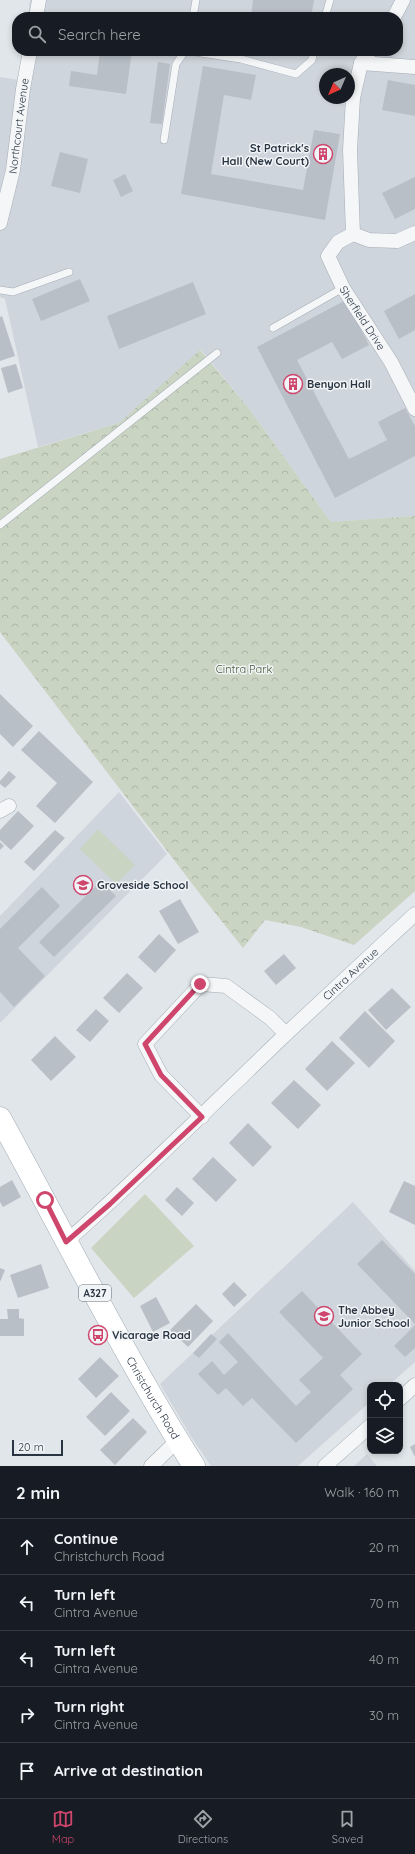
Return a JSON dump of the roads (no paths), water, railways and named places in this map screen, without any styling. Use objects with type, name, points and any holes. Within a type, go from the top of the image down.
[{"type":"main road","name":"Christchurch Road","points":[[0,1118],[66,1242],[194,1466]]},
{"type":"street","points":[[37,12],[39,0]]},
{"type":"street","points":[[397,12],[403,0]]},
{"type":"street","name":"Northcourt Avenue","points":[[0,223],[13,170],[23,89],[29,56]]},
{"type":"street","points":[[366,56],[361,63],[353,98],[350,150],[353,234],[369,240],[397,241],[415,233]]},
{"type":"street","points":[[361,63],[415,67]]},
{"type":"street","name":"Sherfield Drive","points":[[353,234],[338,242],[328,256],[343,288],[391,362],[415,409]]},
{"type":"street","name":"Cintra Avenue","points":[[66,1242],[110,1204],[202,1117],[286,1034],[415,914]]},
{"type":"street","points":[[202,1117],[161,1075],[145,1044],[200,984],[226,986],[270,1018],[286,1034]]},
{"type":"street","points":[[403,1395],[415,1385]]},
{"type":"street","points":[[325,1466],[367,1429]]},
{"type":"street","points":[[151,1466],[178,1440]]},
{"type":"lane","points":[[194,12],[196,0]]},
{"type":"lane","points":[[326,12],[330,0]]},
{"type":"lane","points":[[164,140],[176,64],[182,56]]},
{"type":"lane","points":[[221,56],[241,59],[296,74],[312,60],[313,56]]},
{"type":"lane","points":[[0,290],[13,292],[69,272]]},
{"type":"lane","points":[[273,328],[343,288]]},
{"type":"lane","points":[[0,525],[217,353]]},
{"type":"place","name":"St Patrick's Hall (New Court)","points":[[323,154]]},
{"type":"place","name":"Benyon Hall","points":[[293,384]]},
{"type":"place","name":"Groveside School","points":[[83,885]]},
{"type":"place","name":"The Abbey Junior School","points":[[324,1316]]},
{"type":"place","name":"Vicarage Road","points":[[98,1335]]},
{"type":"park label","name":"Cintra Park","points":[[244,669]]}]
